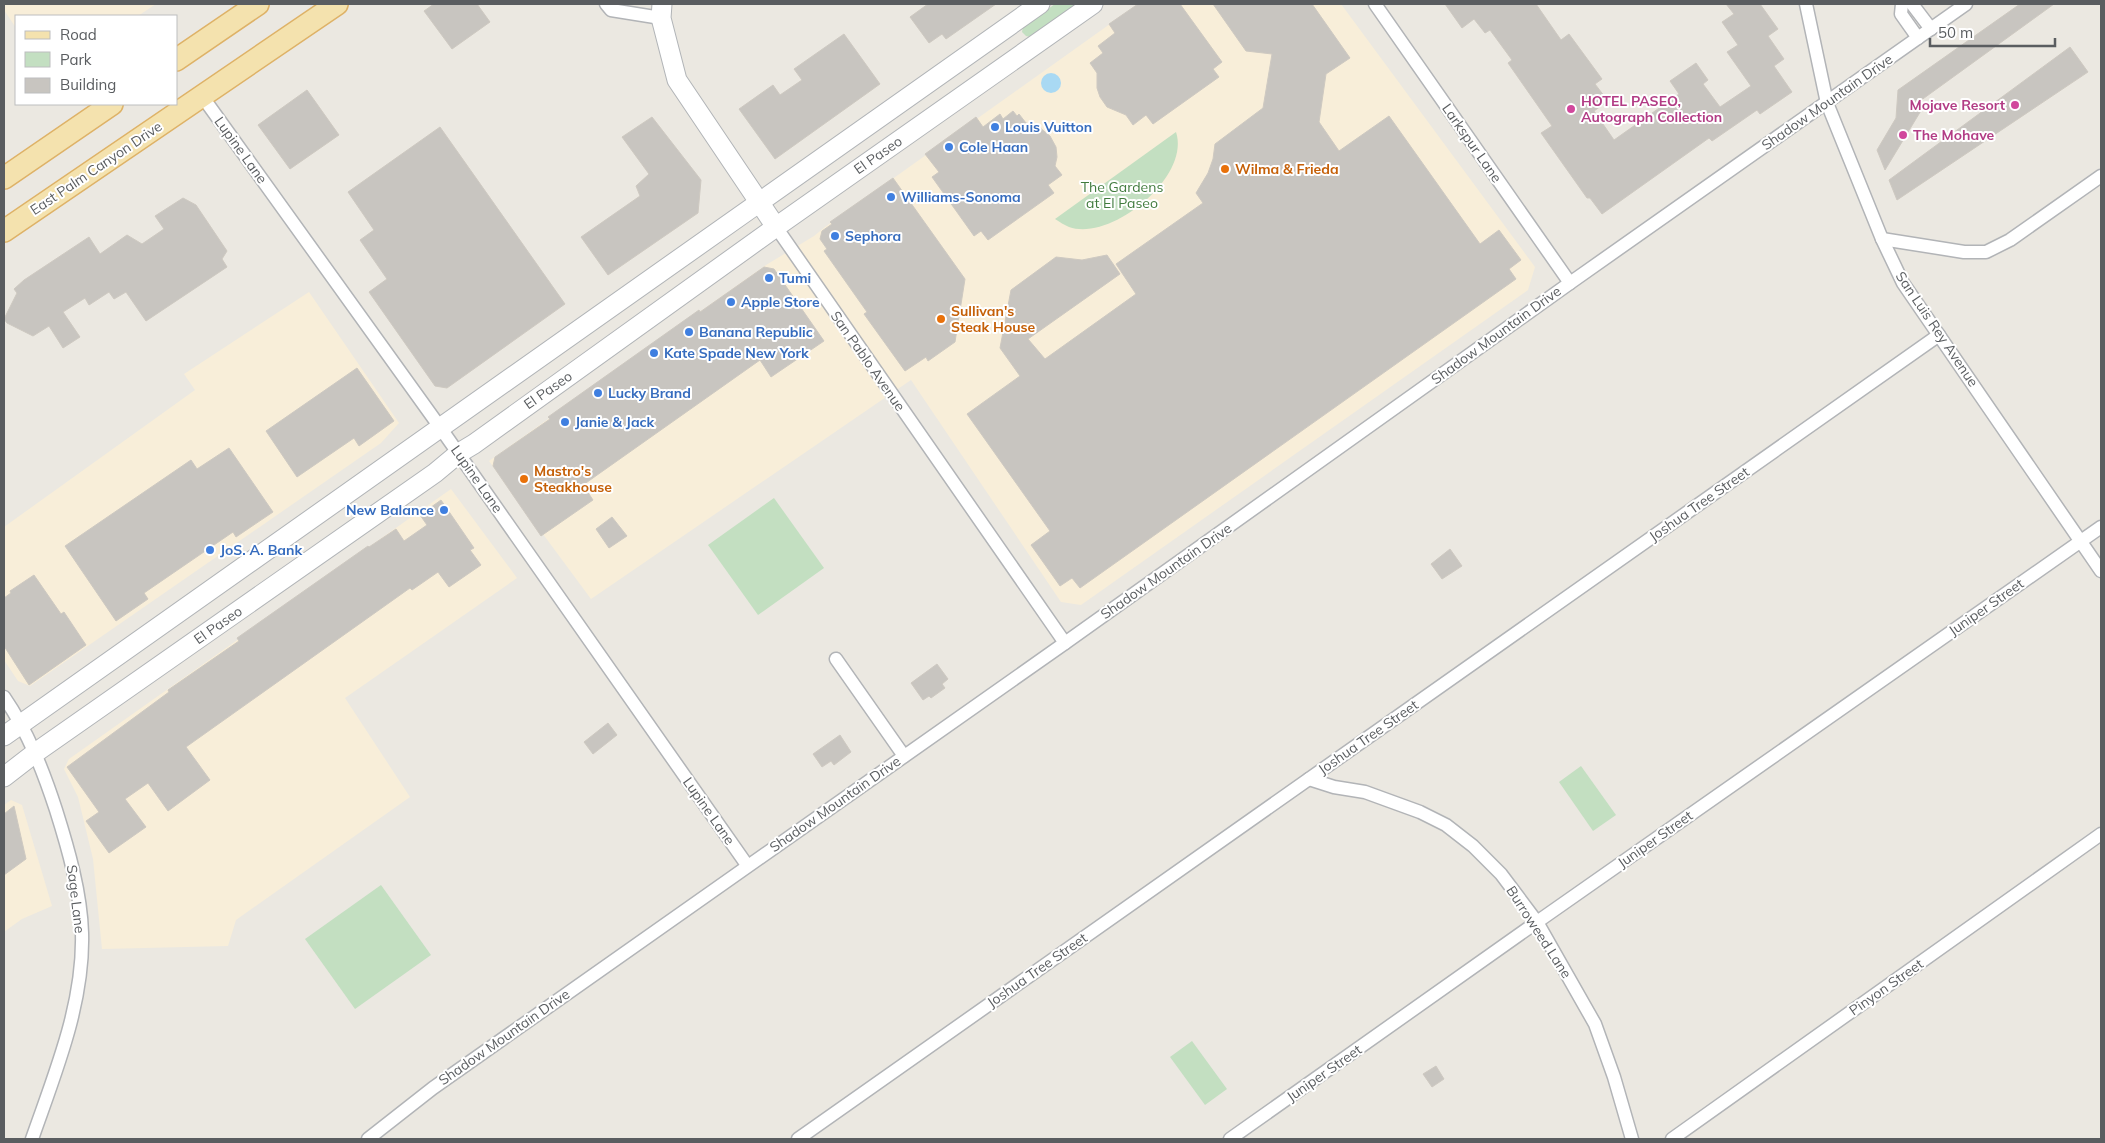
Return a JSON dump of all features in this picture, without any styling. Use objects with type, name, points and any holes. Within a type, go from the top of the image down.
[{"type":"main road","points":[[178,59],[258,4]]},
{"type":"main road","name":"East Palm Canyon Drive","points":[[4,231],[337,4]]},
{"type":"main road","points":[[4,178],[111,105]]},
{"type":"street","name":"San Pablo Avenue","points":[[606,4],[611,10],[661,11],[677,80],[759,204],[1064,643]]},
{"type":"street","name":"El Paseo","points":[[4,736],[1040,4]]},
{"type":"street","name":"El Paseo","points":[[4,777],[35,753],[427,478],[459,453],[1093,4]]},
{"type":"street","name":"Larkspur Lane","points":[[1375,4],[1570,283]]},
{"type":"street","name":"San Luis Rey Avenue","points":[[1806,4],[1827,103],[1882,239],[1904,283],[2101,571]]},
{"type":"street","points":[[1902,4],[1901,14],[1918,38]]},
{"type":"street","points":[[1912,4],[1931,29]]},
{"type":"street","name":"Shadow Mountain Drive","points":[[368,1139],[433,1088],[1966,4]]},
{"type":"street","points":[[1011,25],[1013,42],[1020,47],[1030,48]]},
{"type":"street","points":[[978,48],[991,49],[997,54],[998,62],[995,73]]},
{"type":"street","name":"Lupine Lane","points":[[202,96],[459,453],[747,866]]},
{"type":"street","points":[[1882,239],[1964,252],[1986,252],[2010,240],[2101,176]]},
{"type":"street","name":"Joshua Tree Street","points":[[798,1139],[1939,335]]},
{"type":"street","name":"Juniper Street","points":[[1230,1139],[2101,527]]},
{"type":"street","points":[[836,659],[904,756]]},
{"type":"street","name":"Sage Lane","points":[[4,696],[22,724],[46,779],[71,857],[82,933],[78,979],[66,1041],[32,1139]]},
{"type":"street","name":"Burroweed Lane","points":[[1309,779],[1334,787],[1365,792],[1420,812],[1446,825],[1473,846],[1501,874],[1537,922],[1596,1024],[1632,1139]]},
{"type":"street","name":"Pinyon Street","points":[[1672,1139],[2101,834]]},
{"type":"shaded area","points":[[4,4],[156,4],[140,15],[15,15],[15,26],[4,10]]},
{"type":"shaded area","points":[[1138,4],[1341,4],[1535,267],[1528,290],[1081,605],[1061,602],[911,380],[591,599],[489,461],[766,265],[814,236]]},
{"type":"shaded area","points":[[309,292],[399,423],[381,443],[30,686],[18,681],[4,660],[4,527],[195,390],[184,374]]},
{"type":"shaded area","points":[[451,489],[517,578],[345,698],[410,797],[236,920],[228,946],[102,949],[93,859],[78,797],[64,769],[69,759]]},
{"type":"shaded area","points":[[11,800],[22,805],[52,906],[22,919],[4,932],[4,805]]},
{"type":"green space","points":[[1055,4],[1077,4],[1030,37],[1022,32],[1023,27]]},
{"type":"green space","name":"The Gardens at El Paseo","points":[[1176,132],[1177,150],[1172,168],[1160,186],[1144,202],[1106,225],[1086,229],[1069,227],[1055,219]]},
{"type":"green space","points":[[774,498],[824,568],[758,615],[708,545]]},
{"type":"green space","points":[[1581,766],[1616,815],[1593,831],[1559,782]]},
{"type":"green space","points":[[381,885],[431,955],[355,1009],[305,939]]},
{"type":"green space","points":[[1192,1041],[1227,1089],[1205,1105],[1170,1057]]},
{"type":"water","points":[[1051,73],[1058,76],[1061,83],[1058,90],[1051,93],[1044,90],[1041,83],[1044,76]]},
{"type":"building","points":[[434,4],[477,4],[490,22],[452,49],[424,11]]},
{"type":"building","points":[[928,4],[996,4],[946,39],[942,34],[929,43],[910,17]]},
{"type":"building","points":[[1138,4],[1180,4],[1222,62],[1213,69],[1219,77],[1153,124],[1146,115],[1133,125],[1126,115],[1107,107],[1100,97],[1097,88],[1097,73],[1090,63],[1103,53],[1098,46],[1115,33],[1109,24]]},
{"type":"building","points":[[1213,4],[1312,4],[1350,58],[1326,74],[1319,122],[1339,151],[1389,116],[1480,244],[1499,230],[1521,260],[1509,269],[1516,279],[1080,588],[1072,578],[1060,586],[1031,545],[1050,531],[967,414],[1020,376],[1000,348],[1011,290],[1056,257],[1082,260],[1107,255],[1120,274],[1028,339],[1045,359],[1136,294],[1116,264],[1203,203],[1196,193],[1208,173],[1213,159],[1215,144],[1263,108],[1272,54],[1246,51]]},
{"type":"building","name":"HOTEL PASEO, Autograph Collection","points":[[1445,4],[1536,4],[1561,40],[1569,34],[1602,79],[1595,84],[1608,101],[1594,111],[1614,140],[1679,94],[1670,81],[1696,63],[1708,80],[1703,84],[1720,107],[1751,86],[1727,52],[1738,45],[1722,22],[1734,14],[1726,4],[1760,4],[1778,29],[1768,36],[1784,59],[1774,66],[1792,92],[1760,114],[1757,110],[1712,141],[1709,138],[1602,214],[1590,198],[1587,198],[1541,133],[1552,126],[1508,63],[1512,60],[1490,30],[1485,33],[1474,19],[1462,28]]},
{"type":"building","points":[[2020,4],[2054,4],[1920,101],[1922,109],[1885,170],[1877,150],[1896,118],[1898,90]]},
{"type":"building","points":[[844,34],[880,84],[775,159],[739,109],[773,85],[780,95],[802,80],[794,69]]},
{"type":"building","points":[[2070,47],[2088,72],[1897,200],[1889,180]]},
{"type":"building","points":[[307,90],[339,135],[290,169],[258,125]]},
{"type":"building","points":[[1013,111],[1017,116],[1019,114],[1026,123],[1039,127],[1050,136],[1056,147],[1057,157],[1055,166],[1062,175],[1048,185],[1054,193],[988,240],[981,231],[974,236],[932,177],[939,172],[925,154],[976,117],[983,127],[1000,114],[1003,119]]},
{"type":"building","points":[[652,117],[701,180],[698,213],[608,275],[581,237],[640,196],[636,186],[649,174],[622,137]]},
{"type":"building","points":[[440,127],[565,304],[447,388],[435,386],[369,292],[387,279],[360,240],[374,230],[348,192]]},
{"type":"building","points":[[893,178],[965,279],[955,342],[928,361],[926,357],[905,371],[864,314],[867,312],[824,251],[827,249],[820,239],[822,231],[832,224],[830,222]]},
{"type":"building","points":[[183,198],[196,205],[227,251],[222,259],[227,267],[146,321],[126,292],[114,299],[109,292],[89,305],[85,298],[63,312],[80,337],[63,348],[49,326],[33,336],[7,323],[4,319],[17,293],[14,289],[24,280],[89,237],[100,254],[127,235],[142,244],[164,229],[155,216]]},
{"type":"building","points":[[764,267],[774,269],[824,341],[771,377],[760,360],[583,485],[593,500],[541,536],[493,466],[495,457],[699,310],[700,312]]},
{"type":"building","points":[[357,368],[394,421],[359,446],[354,438],[297,477],[266,431]]},
{"type":"building","points":[[229,448],[273,512],[236,537],[233,532],[144,593],[148,599],[116,621],[65,546],[191,460],[197,469]]},
{"type":"building","points":[[441,500],[474,548],[470,550],[481,565],[449,587],[438,572],[412,590],[410,588],[186,747],[210,780],[168,811],[148,783],[125,799],[146,827],[109,853],[86,821],[99,812],[67,767],[169,692],[168,690],[239,641],[237,638],[368,546],[396,529],[404,541],[427,525],[420,515]]},
{"type":"building","points":[[612,517],[627,536],[609,548],[596,529]]},
{"type":"building","points":[[1450,549],[1462,566],[1442,579],[1431,564]]},
{"type":"building","points":[[34,575],[61,614],[64,612],[86,645],[29,685],[4,646],[4,598],[11,593],[10,591]]},
{"type":"building","points":[[937,664],[948,679],[942,684],[945,688],[931,698],[929,696],[923,700],[911,683]]},
{"type":"building","points":[[608,723],[617,735],[593,754],[584,742]]},
{"type":"building","points":[[840,735],[851,752],[834,765],[831,761],[822,767],[813,754]]},
{"type":"building","points":[[14,806],[26,859],[4,875],[4,814]]},
{"type":"building","points":[[1436,1066],[1444,1079],[1432,1087],[1423,1074]]},
{"type":"place","name":"Mojave Resort","points":[[2015,105]]},
{"type":"place","name":"HOTEL PASEO, Autograph Collection","points":[[1571,109]]},
{"type":"place","name":"Louis Vuitton","points":[[995,127]]},
{"type":"place","name":"The Mohave","points":[[1903,135]]},
{"type":"place","name":"Cole Haan","points":[[949,147]]},
{"type":"place","name":"Wilma & Frieda","points":[[1225,169]]},
{"type":"place","name":"Williams-Sonoma","points":[[891,197]]},
{"type":"place","name":"Sephora","points":[[835,236]]},
{"type":"place","name":"Tumi","points":[[769,278]]},
{"type":"place","name":"Apple Store","points":[[731,302]]},
{"type":"place","name":"Sullivan's Steak House","points":[[941,319]]},
{"type":"place","name":"Banana Republic","points":[[689,332]]},
{"type":"place","name":"Kate Spade New York","points":[[654,353]]},
{"type":"place","name":"Lucky Brand","points":[[598,393]]},
{"type":"place","name":"Janie & Jack","points":[[565,422]]},
{"type":"place","name":"Mastro's Steakhouse","points":[[524,479]]},
{"type":"place","name":"New Balance","points":[[444,510]]},
{"type":"place","name":"JoS. A. Bank","points":[[210,550]]}]
